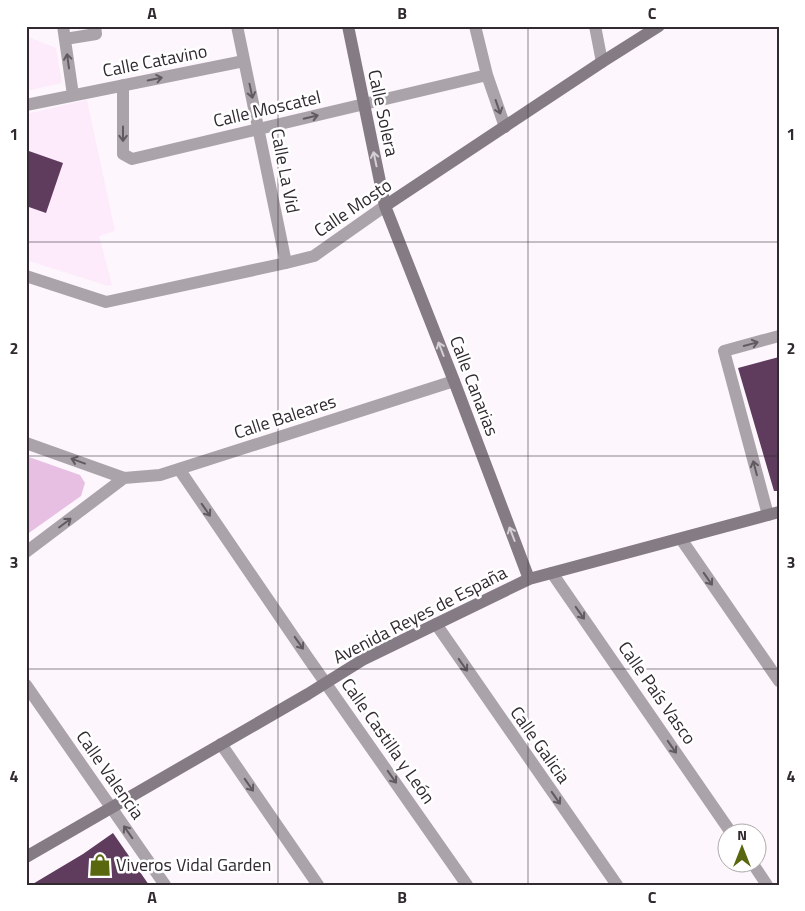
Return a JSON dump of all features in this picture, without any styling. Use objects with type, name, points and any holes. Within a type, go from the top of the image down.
[{"type":"street","points":[[73,95],[64,33],[96,34],[95,26]]},
{"type":"street","name":"Calle La Vid","points":[[237,26],[286,263]]},
{"type":"street","name":"Calle Solera","points":[[348,26],[385,206]]},
{"type":"street","points":[[475,26],[487,75],[505,127]]},
{"type":"street","points":[[595,26],[602,62]]},
{"type":"street","name":"Calle Mosto","points":[[26,276],[106,302],[314,256],[385,206],[659,26]]},
{"type":"street","name":"Calle Catavino","points":[[26,105],[244,61]]},
{"type":"street","name":"Calle Moscatel","points":[[123,85],[123,154],[132,159],[487,75]]},
{"type":"street","name":"Calle Canarias","points":[[385,206],[529,579]]},
{"type":"street","points":[[773,514],[724,351],[779,336]]},
{"type":"street","name":"Calle Baleares","points":[[124,478],[160,475],[454,381]]},
{"type":"street","points":[[26,443],[124,478]]},
{"type":"street","name":"Calle Castilla y León","points":[[179,469],[467,885]]},
{"type":"street","points":[[26,552],[124,478]]},
{"type":"street","name":"Avenida Reyes de España","points":[[26,857],[326,683],[364,659],[529,579],[773,514]]},
{"type":"street","points":[[681,539],[779,681]]},
{"type":"street","name":"Calle País Vasco","points":[[552,573],[725,824]]},
{"type":"street","name":"Calle Galicia","points":[[436,624],[616,885]]},
{"type":"street","name":"Calle Valencia","points":[[26,685],[165,885]]},
{"type":"street","points":[[221,744],[318,885]]},
{"type":"street","points":[[760,874],[767,885]]},
{"type":"shaded area","points":[[26,36],[56,48],[62,83],[26,91]]},
{"type":"shaded area","points":[[87,100],[115,231],[99,236],[112,285],[108,286],[26,260],[26,114]]},
{"type":"shaded area","points":[[26,456],[80,475],[85,483],[81,496],[26,535]]},
{"type":"building","points":[[26,150],[63,163],[46,213],[26,206]]},
{"type":"building","points":[[779,357],[779,491],[774,491],[738,368]]},
{"type":"building","name":"Viveros Vidal Garden","points":[[113,833],[149,885],[31,885],[83,854]]},
{"type":"place","name":"Viveros Vidal Garden","points":[[100,865]]}]
